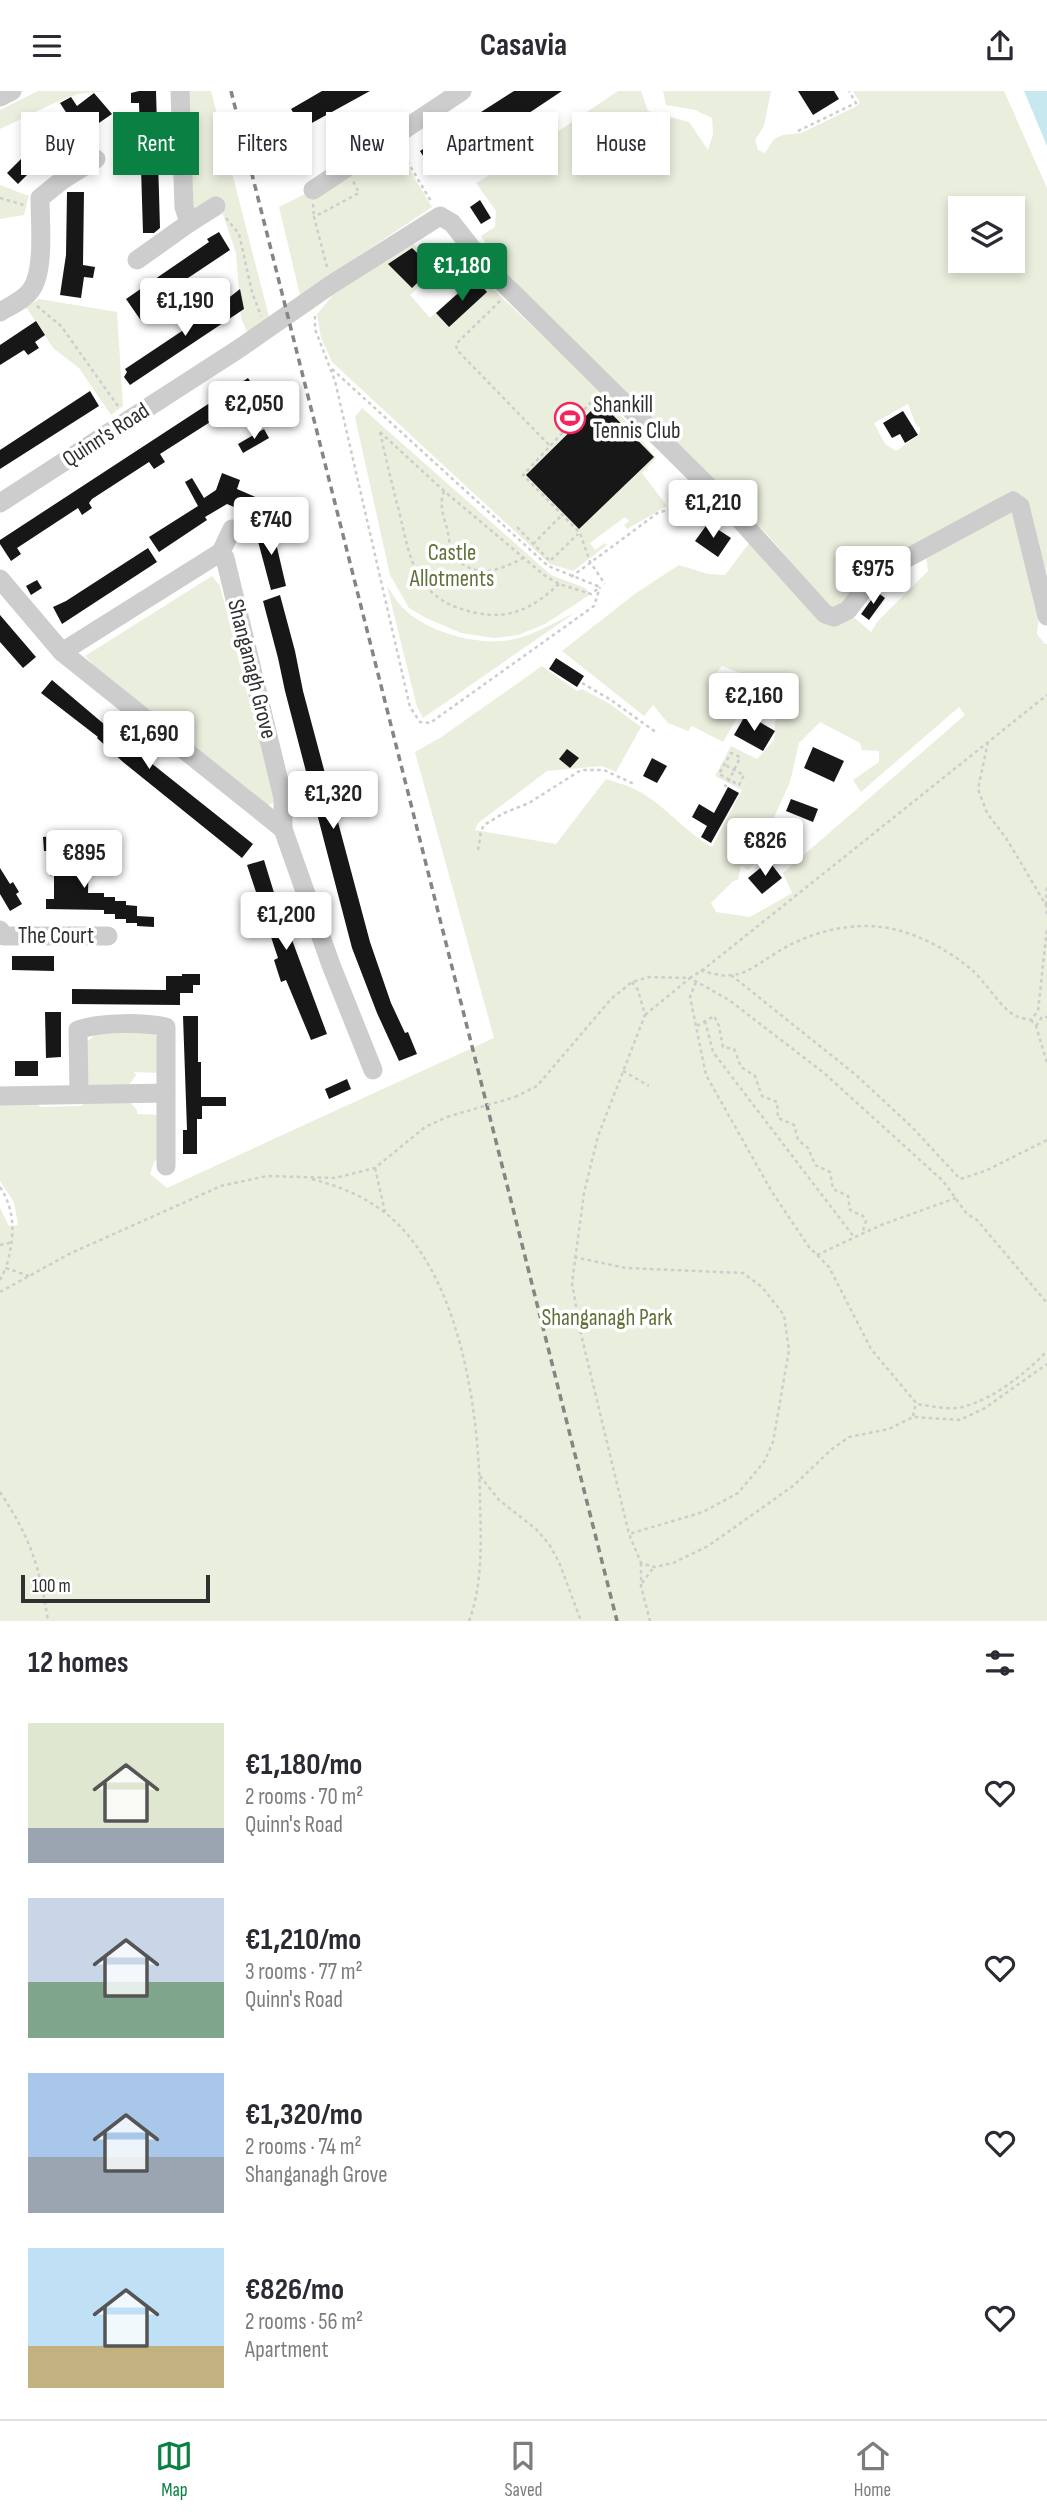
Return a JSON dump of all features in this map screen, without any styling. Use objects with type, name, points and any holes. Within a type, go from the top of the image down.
[{"type":"street","points":[[0,97],[12,91]]},
{"type":"street","points":[[180,91],[184,207],[189,223]]},
{"type":"street","points":[[409,126],[462,91]]},
{"type":"street","points":[[0,312],[33,288],[39,266],[40,198],[71,175]]},
{"type":"street","points":[[313,190],[337,175]]},
{"type":"street","points":[[137,260],[216,206]]},
{"type":"street","points":[[440,216],[452,223],[485,265],[724,502],[825,614],[834,617],[848,610],[874,576],[1013,501],[1020,506],[1047,616]]},
{"type":"street","name":"Quinn's Road","points":[[0,503],[440,216]]},
{"type":"street","points":[[62,652],[221,552],[232,529]]},
{"type":"street","name":"Shanganagh Grove","points":[[221,552],[225,558],[283,799],[283,829],[331,965],[373,1070]]},
{"type":"street","points":[[0,579],[62,652],[283,829]]},
{"type":"street","name":"The Court","points":[[2,933],[108,936]]},
{"type":"street","points":[[79,1093],[78,1030],[89,1026],[150,1024],[166,1027],[166,1166]]},
{"type":"street","points":[[0,1095],[166,1093]]},
{"type":"path","points":[[798,131],[856,103],[849,91]]},
{"type":"path","points":[[409,165],[440,216]]},
{"type":"path","points":[[332,284],[314,217],[359,193],[349,175]]},
{"type":"path","points":[[0,198],[40,210]]},
{"type":"path","points":[[216,206],[239,234],[252,292],[268,328]]},
{"type":"path","points":[[25,296],[61,326],[127,421]]},
{"type":"path","points":[[501,299],[456,344],[457,350],[551,447]]},
{"type":"path","points":[[315,312],[315,329],[329,366],[353,456],[410,707],[420,722],[430,723],[594,606],[600,587]]},
{"type":"path","points":[[329,366],[548,566],[600,587]]},
{"type":"path","points":[[605,584],[590,562],[579,533],[523,475],[607,385]]},
{"type":"path","points":[[559,584],[539,602],[512,614],[491,616],[462,610],[442,602],[427,589],[411,564],[380,432],[444,491],[523,558],[559,584],[591,594],[600,587]]},
{"type":"path","points":[[444,491],[440,501],[453,553],[468,566],[487,572],[501,569],[523,558]]},
{"type":"path","points":[[571,577],[659,512],[670,510],[698,520]]},
{"type":"path","points":[[533,544],[562,515]]},
{"type":"path","points":[[517,527],[550,561],[579,533]]},
{"type":"path","points":[[582,683],[657,733]]},
{"type":"path","points":[[650,1621],[641,1586],[641,1563],[629,1534],[581,1334],[572,1283],[584,1193],[598,1136],[645,1015],[1047,695]]},
{"type":"path","points":[[988,742],[978,789],[988,813],[1046,905]]},
{"type":"path","points":[[724,785],[726,786],[729,779],[734,770],[740,757],[731,753],[719,774],[729,779],[739,785],[744,775],[734,770],[725,765]]},
{"type":"path","points":[[478,851],[484,825],[529,803],[581,770],[604,770],[634,783]]},
{"type":"path","points":[[1047,884],[1047,915]]},
{"type":"path","points":[[701,971],[717,976],[731,975],[757,967],[788,946],[817,935],[848,926],[882,927],[925,939],[973,970],[1014,1016],[1031,1020],[1036,1026],[1047,1063]]},
{"type":"path","points":[[1031,1020],[1038,1011],[1047,927]]},
{"type":"path","points":[[731,975],[856,1075],[912,1127],[960,1179],[985,1171],[1047,1140]]},
{"type":"path","points":[[0,1292],[123,1228],[221,1186],[267,1176],[335,1178],[375,1168],[425,1127],[447,1117],[515,1097],[537,1086],[611,999],[632,982],[649,977],[690,978],[729,1000],[824,1073],[943,1181],[967,1215],[977,1220],[1047,1303]]},
{"type":"path","points":[[632,982],[638,991],[645,1015]]},
{"type":"path","points":[[696,982],[690,997],[706,1075],[772,1192],[809,1247],[829,1267],[871,1349],[916,1402],[930,1406],[964,1407],[1006,1385],[1033,1366],[1047,1351]]},
{"type":"path","points":[[697,1026],[713,1016],[719,1026],[723,1047],[734,1049],[741,1067],[755,1076],[762,1096],[777,1102],[778,1118],[794,1125],[797,1140],[808,1148],[815,1165],[830,1172],[833,1189],[848,1196],[850,1210],[863,1216],[866,1221],[862,1234]]},
{"type":"path","points":[[1036,1026],[1042,1017],[1047,1017]]},
{"type":"path","points":[[705,1021],[713,1052],[854,1237]]},
{"type":"path","points":[[624,1071],[649,1086]]},
{"type":"path","points":[[375,1168],[385,1212]]},
{"type":"path","points":[[312,1179],[341,1187],[385,1212],[421,1256],[435,1280],[455,1328],[470,1382],[480,1476],[479,1567],[474,1608],[469,1621]]},
{"type":"path","points":[[0,1187],[11,1209],[13,1242],[0,1280],[6,1287]]},
{"type":"path","points":[[817,1255],[854,1237],[956,1198]]},
{"type":"path","points":[[0,1245],[13,1242]]},
{"type":"path","points":[[574,1257],[626,1268],[743,1273],[762,1287],[783,1315],[789,1350],[773,1442],[764,1462],[738,1493],[703,1512],[629,1534]]},
{"type":"path","points":[[6,1268],[29,1276]]},
{"type":"path","points":[[641,1563],[654,1567],[673,1563],[708,1546],[793,1486],[832,1449],[849,1437],[889,1429],[913,1417],[960,1420],[985,1408],[1047,1364]]},
{"type":"path","points":[[913,1417],[916,1402]]},
{"type":"path","points":[[480,1476],[499,1500],[536,1529],[549,1544],[559,1562],[582,1621]]},
{"type":"path","points":[[0,1492],[19,1520],[30,1543],[39,1569],[48,1621]]},
{"type":"path","points":[[641,1586],[646,1574],[654,1567]]},
{"type":"green space","points":[[38,91],[107,91],[78,94],[35,112],[21,112],[21,119],[0,129],[0,110]]},
{"type":"green space","points":[[187,91],[211,91],[216,112],[213,112],[213,175],[233,175],[270,320],[248,334],[241,318],[236,253],[217,197],[194,210],[190,206],[189,175],[199,175],[199,112],[188,112]]},
{"type":"green space","points":[[618,91],[641,91],[648,111],[652,112],[587,112]]},
{"type":"green space","points":[[663,91],[771,91],[764,126],[755,140],[758,150],[765,153],[774,139],[801,133],[855,107],[860,103],[853,91],[1004,91],[1047,188],[1047,573],[1022,495],[1015,492],[841,607],[830,608],[767,534],[500,265],[481,236],[495,227],[496,211],[476,183],[490,175],[558,175],[558,131],[572,122],[572,175],[670,175],[670,117],[689,122],[708,150],[713,134],[712,118],[695,110],[666,105]],"holes":[[[908,404],[915,423],[920,428],[919,435],[896,451],[885,444],[874,423]]]},
{"type":"green space","points":[[409,169],[432,207],[300,295],[279,207],[344,175],[409,175]]},
{"type":"green space","points":[[0,185],[29,196],[24,215],[0,219]]},
{"type":"green space","name":"Shankill Tennis Club","points":[[410,240],[437,269],[410,295],[430,318],[478,275],[601,391],[656,458],[642,473],[667,506],[627,529],[624,525],[629,521],[625,517],[590,543],[595,550],[605,543],[607,545],[573,571],[550,564],[332,362],[321,338],[317,314],[338,289]]},
{"type":"green space","points":[[39,299],[117,312],[123,406],[111,415],[79,368],[53,348],[26,307]]},
{"type":"green space","name":"Castle Allotments","points":[[362,408],[551,575],[585,588],[591,594],[545,624],[518,635],[494,638],[461,633],[409,608],[390,575],[355,417]]},
{"type":"green space","name":"Shanganagh Park","points":[[1011,508],[1039,613],[1037,634],[1047,644],[1047,1621],[0,1621],[0,1208],[9,1226],[18,1225],[14,1202],[0,1181],[0,1102],[34,1098],[40,1107],[81,1106],[88,1100],[126,1098],[137,1110],[137,1114],[160,1115],[162,1155],[154,1162],[150,1174],[167,1188],[494,1038],[415,752],[440,738],[542,666],[577,691],[582,689],[610,704],[641,727],[616,772],[602,766],[547,771],[478,823],[475,830],[556,844],[606,779],[643,794],[712,847],[742,790],[715,776],[731,746],[757,759],[774,740],[777,694],[748,676],[722,666],[714,676],[737,686],[742,694],[764,711],[745,704],[723,742],[692,726],[688,731],[668,723],[653,705],[644,716],[562,651],[636,593],[679,565],[708,574],[725,575],[753,538],[820,614],[850,614],[871,632],[878,621],[928,571],[926,556]],"holes":[[[959,707],[965,715],[783,873],[792,893],[750,917],[716,912],[711,903],[733,881],[738,880],[741,866],[748,870],[766,853],[760,849],[790,782],[799,743],[820,722],[860,743],[862,750],[879,751],[879,762],[853,780],[861,792]]]},
{"type":"green space","points":[[212,576],[220,586],[275,802],[263,808],[103,675],[85,656]]},
{"type":"green space","points":[[387,586],[413,617],[439,630],[468,639],[497,641],[519,638],[576,612],[423,718],[417,707]]},
{"type":"green space","points":[[98,1032],[152,1032],[161,1041],[160,1073],[134,1072],[136,1075],[127,1088],[87,1086],[86,1043]]},
{"type":"water","points":[[1024,91],[1047,91],[1047,146]]},
{"type":"building","points":[[156,91],[157,112],[139,112],[139,103],[131,103],[131,93]]},
{"type":"building","points":[[322,91],[370,91],[332,112],[326,112],[326,115],[312,123],[312,112],[293,112],[291,109]]},
{"type":"building","points":[[514,91],[562,91],[530,112],[481,112]]},
{"type":"building","points":[[798,91],[834,91],[839,99],[813,115]]},
{"type":"building","points":[[94,93],[112,114],[99,123],[99,112],[66,112],[60,103],[71,97],[77,106]]},
{"type":"building","points":[[21,159],[21,175],[27,175],[18,184],[7,173]]},
{"type":"building","points":[[141,175],[158,175],[160,228],[154,233],[143,233]]},
{"type":"building","points":[[67,192],[84,192],[83,265],[95,267],[93,278],[84,277],[81,298],[60,295],[66,255]]},
{"type":"building","points":[[480,200],[491,218],[481,224],[470,207]]},
{"type":"building","points":[[219,232],[230,250],[146,306],[151,315],[142,322],[126,299],[209,242],[207,239]]},
{"type":"building","points":[[412,248],[433,268],[412,288],[388,264]]},
{"type":"building","points":[[475,278],[487,292],[449,327],[436,313]]},
{"type":"building","points":[[240,289],[244,309],[130,385],[124,377],[127,372],[125,369]]},
{"type":"building","points":[[36,321],[45,335],[35,342],[39,348],[28,355],[24,350],[0,365],[0,345]]},
{"type":"building","points":[[248,378],[257,392],[160,454],[165,462],[154,469],[149,462],[92,499],[89,503],[92,508],[82,515],[78,508],[17,548],[21,554],[11,561],[0,540]]},
{"type":"building","points":[[90,391],[99,406],[0,469],[0,450]]},
{"type":"building","points":[[600,402],[654,457],[579,529],[526,475]]},
{"type":"building","points":[[903,411],[918,435],[905,443],[900,434],[892,438],[883,423]]},
{"type":"building","points":[[264,429],[269,438],[243,453],[238,444]]},
{"type":"building","points":[[222,473],[240,480],[237,489],[262,500],[255,516],[227,504],[159,552],[149,537],[198,506],[185,482],[192,478],[204,498],[216,490]]},
{"type":"building","points":[[708,523],[731,538],[718,557],[695,541]]},
{"type":"building","points":[[272,526],[286,586],[271,590],[255,530]]},
{"type":"building","points":[[148,548],[157,562],[62,624],[53,607]]},
{"type":"building","points":[[37,580],[42,588],[31,595],[26,586]]},
{"type":"building","points":[[877,592],[885,598],[869,620],[861,614]]},
{"type":"building","points":[[280,595],[370,942],[391,1003],[417,1054],[399,1061],[352,948],[285,691],[263,601]]},
{"type":"building","points":[[0,615],[36,657],[23,668],[0,642]]},
{"type":"building","points":[[556,658],[584,676],[577,687],[549,669]]},
{"type":"building","points":[[52,680],[253,844],[242,858],[123,762],[98,737],[41,693]]},
{"type":"building","points":[[746,714],[775,731],[763,751],[734,735]]},
{"type":"building","points":[[813,747],[844,761],[834,782],[804,768]]},
{"type":"building","points":[[567,749],[579,758],[570,768],[559,759]]},
{"type":"building","points":[[652,758],[667,766],[657,783],[643,776]]},
{"type":"building","points":[[728,787],[739,793],[711,843],[701,837],[707,826],[692,817],[699,804],[714,813]]},
{"type":"building","points":[[791,799],[818,809],[813,822],[786,811]]},
{"type":"building","points":[[55,836],[58,864],[79,864],[79,860],[89,860],[88,893],[104,893],[104,897],[115,897],[115,901],[126,901],[126,905],[137,906],[137,916],[154,917],[154,927],[126,923],[126,919],[115,919],[115,914],[104,914],[104,910],[46,909],[46,899],[54,899],[54,876],[50,876],[47,851],[44,851],[43,837]]},
{"type":"building","points":[[264,860],[283,922],[285,921],[327,1034],[311,1040],[286,980],[281,982],[274,960],[278,958],[247,865]]},
{"type":"building","points":[[769,861],[782,878],[762,894],[748,878]]},
{"type":"building","points":[[0,868],[10,884],[13,882],[22,904],[10,911],[0,894]]},
{"type":"building","points":[[12,956],[54,956],[54,971],[12,970]]},
{"type":"building","points":[[200,974],[200,985],[193,985],[193,993],[180,993],[180,1005],[72,1004],[72,989],[166,990],[166,976]]},
{"type":"building","points":[[45,1012],[61,1012],[61,1057],[46,1058]]},
{"type":"building","points":[[183,1016],[198,1016],[201,1097],[226,1097],[226,1106],[202,1106],[202,1119],[197,1119],[197,1154],[183,1154],[183,1130],[187,1130]]},
{"type":"building","points":[[15,1061],[38,1061],[38,1076],[15,1076]]},
{"type":"building","points":[[347,1079],[351,1089],[329,1099],[325,1089]]},
{"type":"railway","points":[[231,91],[617,1621]]},
{"type":"place","name":"Shankill Tennis Club","points":[[570,418]]}]
